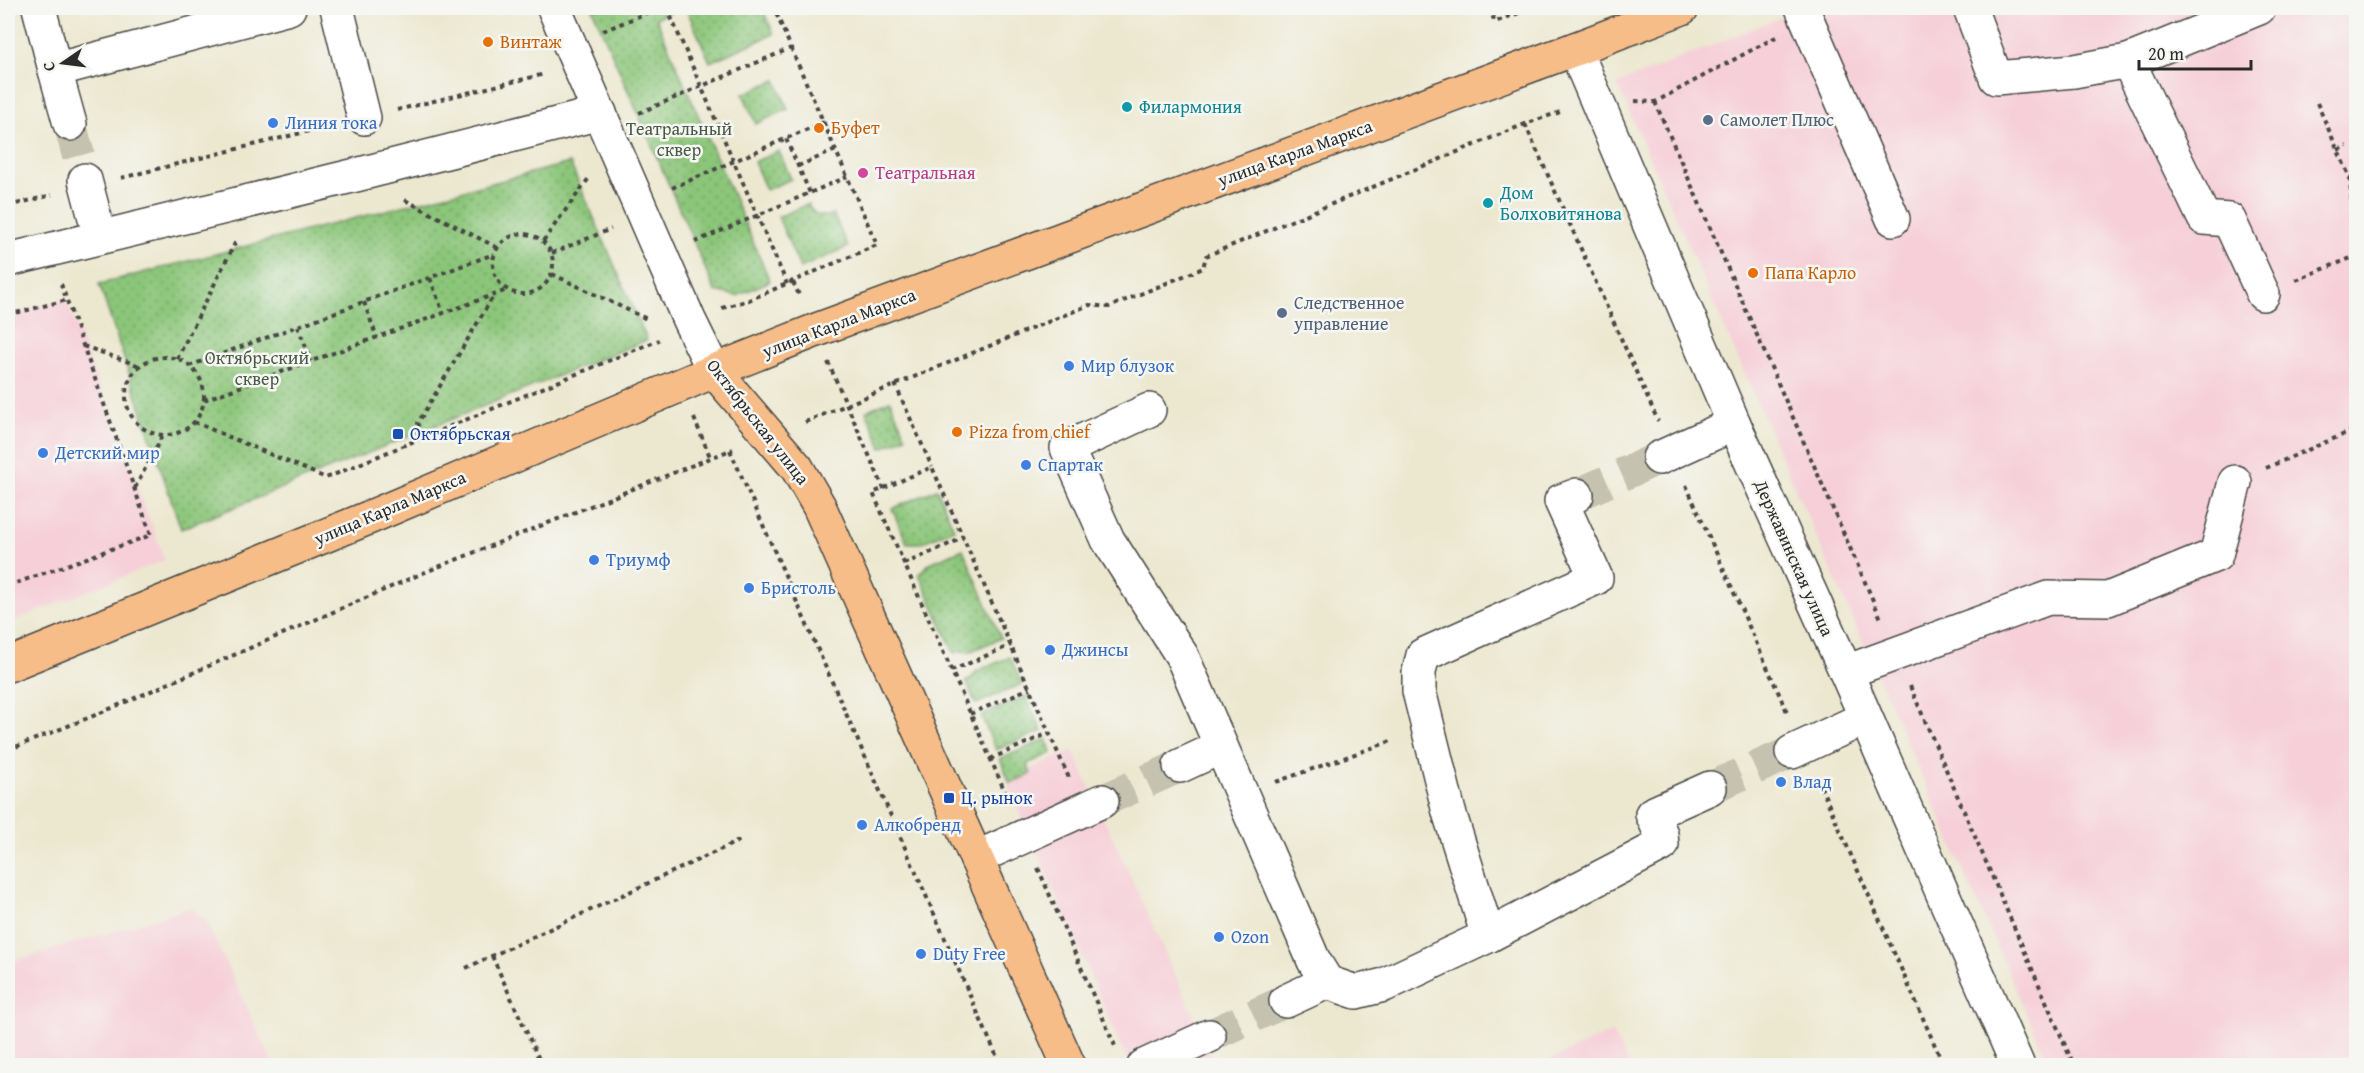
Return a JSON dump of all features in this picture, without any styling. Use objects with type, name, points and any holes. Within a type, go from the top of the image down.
[{"type":"main road","name":"улица Карла Маркса","points":[[8,665],[362,521],[714,371],[814,331],[1682,8]]},
{"type":"main road","name":"Октябрьская улица","points":[[714,371],[797,468],[819,506],[1069,1065]]},
{"type":"street","points":[[39,8],[70,124]]},
{"type":"street","points":[[55,70],[288,8]]},
{"type":"street","points":[[337,8],[364,118]]},
{"type":"street","name":"Октябрьская улица","points":[[555,8],[688,320],[714,371]]},
{"type":"street","points":[[1970,8],[1995,78],[2074,71],[2128,61],[2259,8]]},
{"type":"street","points":[[1805,14],[1893,219]]},
{"type":"street","name":"Державинская улица","points":[[1575,49],[1734,424],[1846,672],[2018,1065]]},
{"type":"street","points":[[2128,61],[2204,218],[2229,220],[2263,294]]},
{"type":"street","points":[[8,260],[356,175],[603,120]]},
{"type":"street","points":[[86,183],[100,237]]},
{"type":"street","points":[[1149,410],[1067,448],[1108,540],[1182,656],[1314,961],[1327,982],[1356,992],[1384,985],[1488,936],[1662,845],[1661,834],[1652,814],[1710,788]]},
{"type":"street","points":[[1666,455],[1734,424]]},
{"type":"street","points":[[1846,672],[2048,598],[2108,599],[2216,555],[2235,482]]},
{"type":"street","points":[[1488,936],[1449,812],[1419,691],[1422,655],[1596,578],[1561,501],[1576,495]]},
{"type":"street","points":[[1797,749],[1865,718]]},
{"type":"street","points":[[1180,766],[1221,747]]},
{"type":"street","points":[[976,858],[1092,805]]},
{"type":"street","points":[[1286,1001],[1327,982]]},
{"type":"street","points":[[1131,1060],[1209,1036]]},
{"type":"path","points":[[602,32],[658,8]]},
{"type":"path","points":[[667,8],[787,284]]},
{"type":"path","points":[[724,307],[749,300],[877,245],[774,8]]},
{"type":"path","points":[[1489,8],[1495,22],[1532,8]]},
{"type":"path","points":[[8,750],[98,714],[423,573],[730,450],[847,406],[895,384],[1089,305],[1109,307],[1203,267],[1206,256],[1525,124],[1597,99],[1655,102],[1805,14]]},
{"type":"path","points":[[603,120],[700,87],[791,48]]},
{"type":"path","points":[[8,206],[86,183],[545,74]]},
{"type":"path","points":[[1655,102],[2074,1065]]},
{"type":"path","points":[[2318,103],[2350,178],[2356,234]]},
{"type":"path","points":[[672,188],[824,122]]},
{"type":"path","points":[[1525,124],[1666,455],[1797,749],[1944,1065]]},
{"type":"path","points":[[786,139],[810,193]]},
{"type":"path","points":[[2338,150],[2347,146]]},
{"type":"path","points":[[798,166],[836,150]]},
{"type":"path","points":[[356,175],[498,248]]},
{"type":"path","points":[[2350,178],[2356,175]]},
{"type":"path","points":[[543,241],[589,177]]},
{"type":"path","points":[[695,242],[847,177]]},
{"type":"path","points":[[177,359],[237,240],[229,205]]},
{"type":"path","points":[[552,253],[612,229]]},
{"type":"path","points":[[517,234],[530,234],[543,241],[552,253],[554,263],[547,283],[533,293],[517,294],[507,290],[494,273],[494,254],[498,248],[507,238],[517,234]]},
{"type":"path","points":[[8,586],[151,535],[48,250]]},
{"type":"path","points":[[189,366],[494,254]]},
{"type":"path","points":[[2263,294],[2356,256]]},
{"type":"path","points":[[552,274],[652,322]]},
{"type":"path","points":[[430,278],[443,313]]},
{"type":"path","points":[[204,400],[507,290]]},
{"type":"path","points":[[424,437],[418,423],[494,295]]},
{"type":"path","points":[[8,315],[67,300]]},
{"type":"path","points":[[364,302],[377,338]]},
{"type":"path","points":[[298,326],[311,361]]},
{"type":"path","points":[[194,422],[326,478],[660,340]]},
{"type":"path","points":[[83,346],[140,366]]},
{"type":"path","points":[[158,357],[177,359],[199,376],[203,386],[204,400],[201,410],[194,422],[182,431],[163,434],[144,429],[129,410],[126,396],[133,373],[140,366],[158,357]]},
{"type":"path","points":[[830,367],[884,489]]},
{"type":"path","points":[[895,384],[1049,733],[1092,805]]},
{"type":"path","points":[[2235,482],[2356,429]]},
{"type":"path","points":[[134,489],[163,434]]},
{"type":"path","points":[[730,450],[1001,1065]]},
{"type":"path","points":[[932,467],[873,493],[1024,836],[1131,1060]]},
{"type":"path","points":[[904,564],[963,538]]},
{"type":"path","points":[[951,671],[1011,645]]},
{"type":"path","points":[[970,714],[1030,688]]},
{"type":"path","points":[[1242,794],[1428,728]]},
{"type":"path","points":[[990,759],[1049,733]]},
{"type":"path","points":[[466,968],[742,839]]},
{"type":"path","points":[[492,956],[542,1065]]},
{"type":"shaded area","points":[[1803,8],[2356,8],[2356,1065],[2049,1065],[1617,84]]},
{"type":"shaded area","points":[[66,299],[165,560],[8,623],[8,316]]},
{"type":"shaded area","points":[[1073,750],[1216,1065],[1129,1065],[1006,780]]},
{"type":"shaded area","points":[[190,908],[206,921],[274,1065],[8,1065],[8,963]]},
{"type":"shaded area","points":[[1612,1032],[1629,1065],[1539,1065]]},
{"type":"green space","name":"Театральный сквер","points":[[592,8],[680,8],[656,18],[770,281],[737,296],[715,291]]},
{"type":"green space","points":[[686,8],[762,8],[774,34],[710,62]]},
{"type":"green space","points":[[776,80],[788,109],[756,124],[743,94]]},
{"type":"green space","points":[[779,151],[791,179],[766,190],[754,162]]},
{"type":"green space","name":"Октябрьский сквер","points":[[570,163],[647,340],[181,529],[99,284]]},
{"type":"green space","points":[[808,204],[818,215],[833,214],[848,247],[800,268],[778,217]]},
{"type":"green space","points":[[890,400],[906,437],[882,448],[866,411]]},
{"type":"green space","points":[[937,489],[954,529],[921,543],[907,543],[892,509]]},
{"type":"green space","points":[[963,549],[1001,638],[969,652],[954,653],[919,574],[930,563]]},
{"type":"green space","points":[[1010,657],[1022,684],[976,704],[966,681],[970,680],[977,671]]},
{"type":"green space","points":[[1026,696],[1042,731],[996,750],[981,716]]},
{"type":"green space","points":[[1046,739],[1052,753],[1027,764],[1031,774],[1010,783],[1000,759]]},
{"type":"tunnel","points":[[70,124],[85,180]]},
{"type":"tunnel","points":[[1577,495],[1659,458]]},
{"type":"tunnel","points":[[1710,788],[1792,752]]},
{"type":"tunnel","points":[[1102,801],[1180,766]]},
{"type":"tunnel","points":[[1209,1036],[1286,1001]]},
{"type":"place","name":"Винтаж","points":[[488,42]]},
{"type":"place","name":"Филармония","points":[[1127,107]]},
{"type":"place","name":"Самолет Плюс","points":[[1708,120]]},
{"type":"place","name":"Линия тока","points":[[273,123]]},
{"type":"place","name":"Буфет","points":[[819,128]]},
{"type":"place","name":"Театральная","points":[[863,173]]},
{"type":"place","name":"Дом Болховитянова","points":[[1488,203]]},
{"type":"place","name":"Папа Карло","points":[[1753,273]]},
{"type":"place","name":"Следственное управление","points":[[1282,313]]},
{"type":"place","name":"Мир блузок","points":[[1069,366]]},
{"type":"place","name":"Pizza from chief","points":[[957,432]]},
{"type":"place","name":"Октябрьская","points":[[398,434]]},
{"type":"place","name":"Детский мир","points":[[43,453]]},
{"type":"place","name":"Спартак","points":[[1026,465]]},
{"type":"place","name":"Триумф","points":[[594,560]]},
{"type":"place","name":"Бристоль","points":[[749,588]]},
{"type":"place","name":"Джинсы","points":[[1050,650]]},
{"type":"place","name":"Влад","points":[[1781,782]]},
{"type":"place","name":"Ц. рынок","points":[[949,798]]},
{"type":"place","name":"Алкобренд","points":[[862,825]]},
{"type":"place","name":"Ozon","points":[[1219,937]]},
{"type":"place","name":"Duty Free","points":[[921,954]]}]
